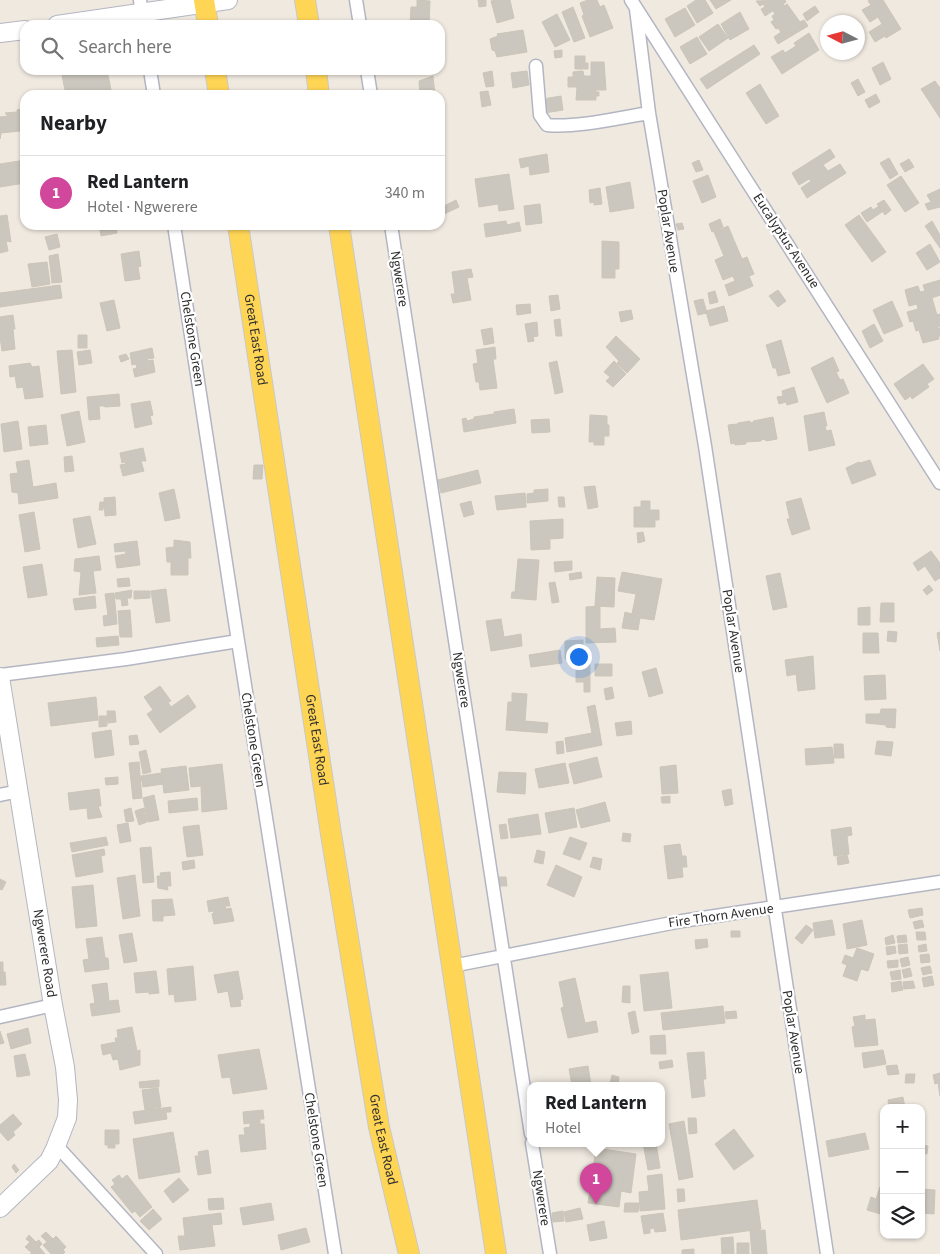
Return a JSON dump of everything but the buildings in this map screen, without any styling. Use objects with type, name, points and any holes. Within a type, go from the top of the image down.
[{"type":"main road","points":[[306,0],[308,20]]},
{"type":"main road","points":[[205,2],[207,20]]},
{"type":"main road","points":[[216,75],[218,90]]},
{"type":"main road","points":[[317,75],[319,90]]},
{"type":"main road","name":"Great East Road","points":[[239,230],[330,834],[379,1126],[409,1254]]},
{"type":"main road","points":[[340,230],[496,1254]]},
{"type":"street","points":[[90,20],[228,0]]},
{"type":"street","points":[[356,0],[359,20]]},
{"type":"street","name":"Poplar Avenue","points":[[634,4],[649,113],[704,446],[827,1254]]},
{"type":"street","name":"Eucalyptus Avenue","points":[[634,4],[940,483]]},
{"type":"street","points":[[0,34],[20,31]]},
{"type":"street","points":[[536,66],[540,115],[547,125],[555,126],[590,122],[649,113]]},
{"type":"street","points":[[151,75],[153,90]]},
{"type":"street","points":[[368,75],[370,90]]},
{"type":"street","name":"Chelstone Green","points":[[175,230],[335,1254]]},
{"type":"street","name":"Ngwerere","points":[[392,230],[527,1109]]},
{"type":"street","points":[[0,676],[238,641]]},
{"type":"street","name":"Ngwerere Road","points":[[0,676],[53,1005],[65,1067],[68,1100],[67,1118],[57,1146],[49,1161],[0,1208]]},
{"type":"street","points":[[0,795],[19,792]]},
{"type":"street","name":"Fire Thorn Avenue","points":[[452,966],[682,920],[774,908],[940,882]]},
{"type":"street","points":[[0,1017],[53,1005]]},
{"type":"street","points":[[57,1146],[156,1254]]},
{"type":"street","name":"Ngwerere","points":[[533,1147],[550,1254]]},
{"type":"place","name":"Red Lantern","points":[[596,1204]]}]
